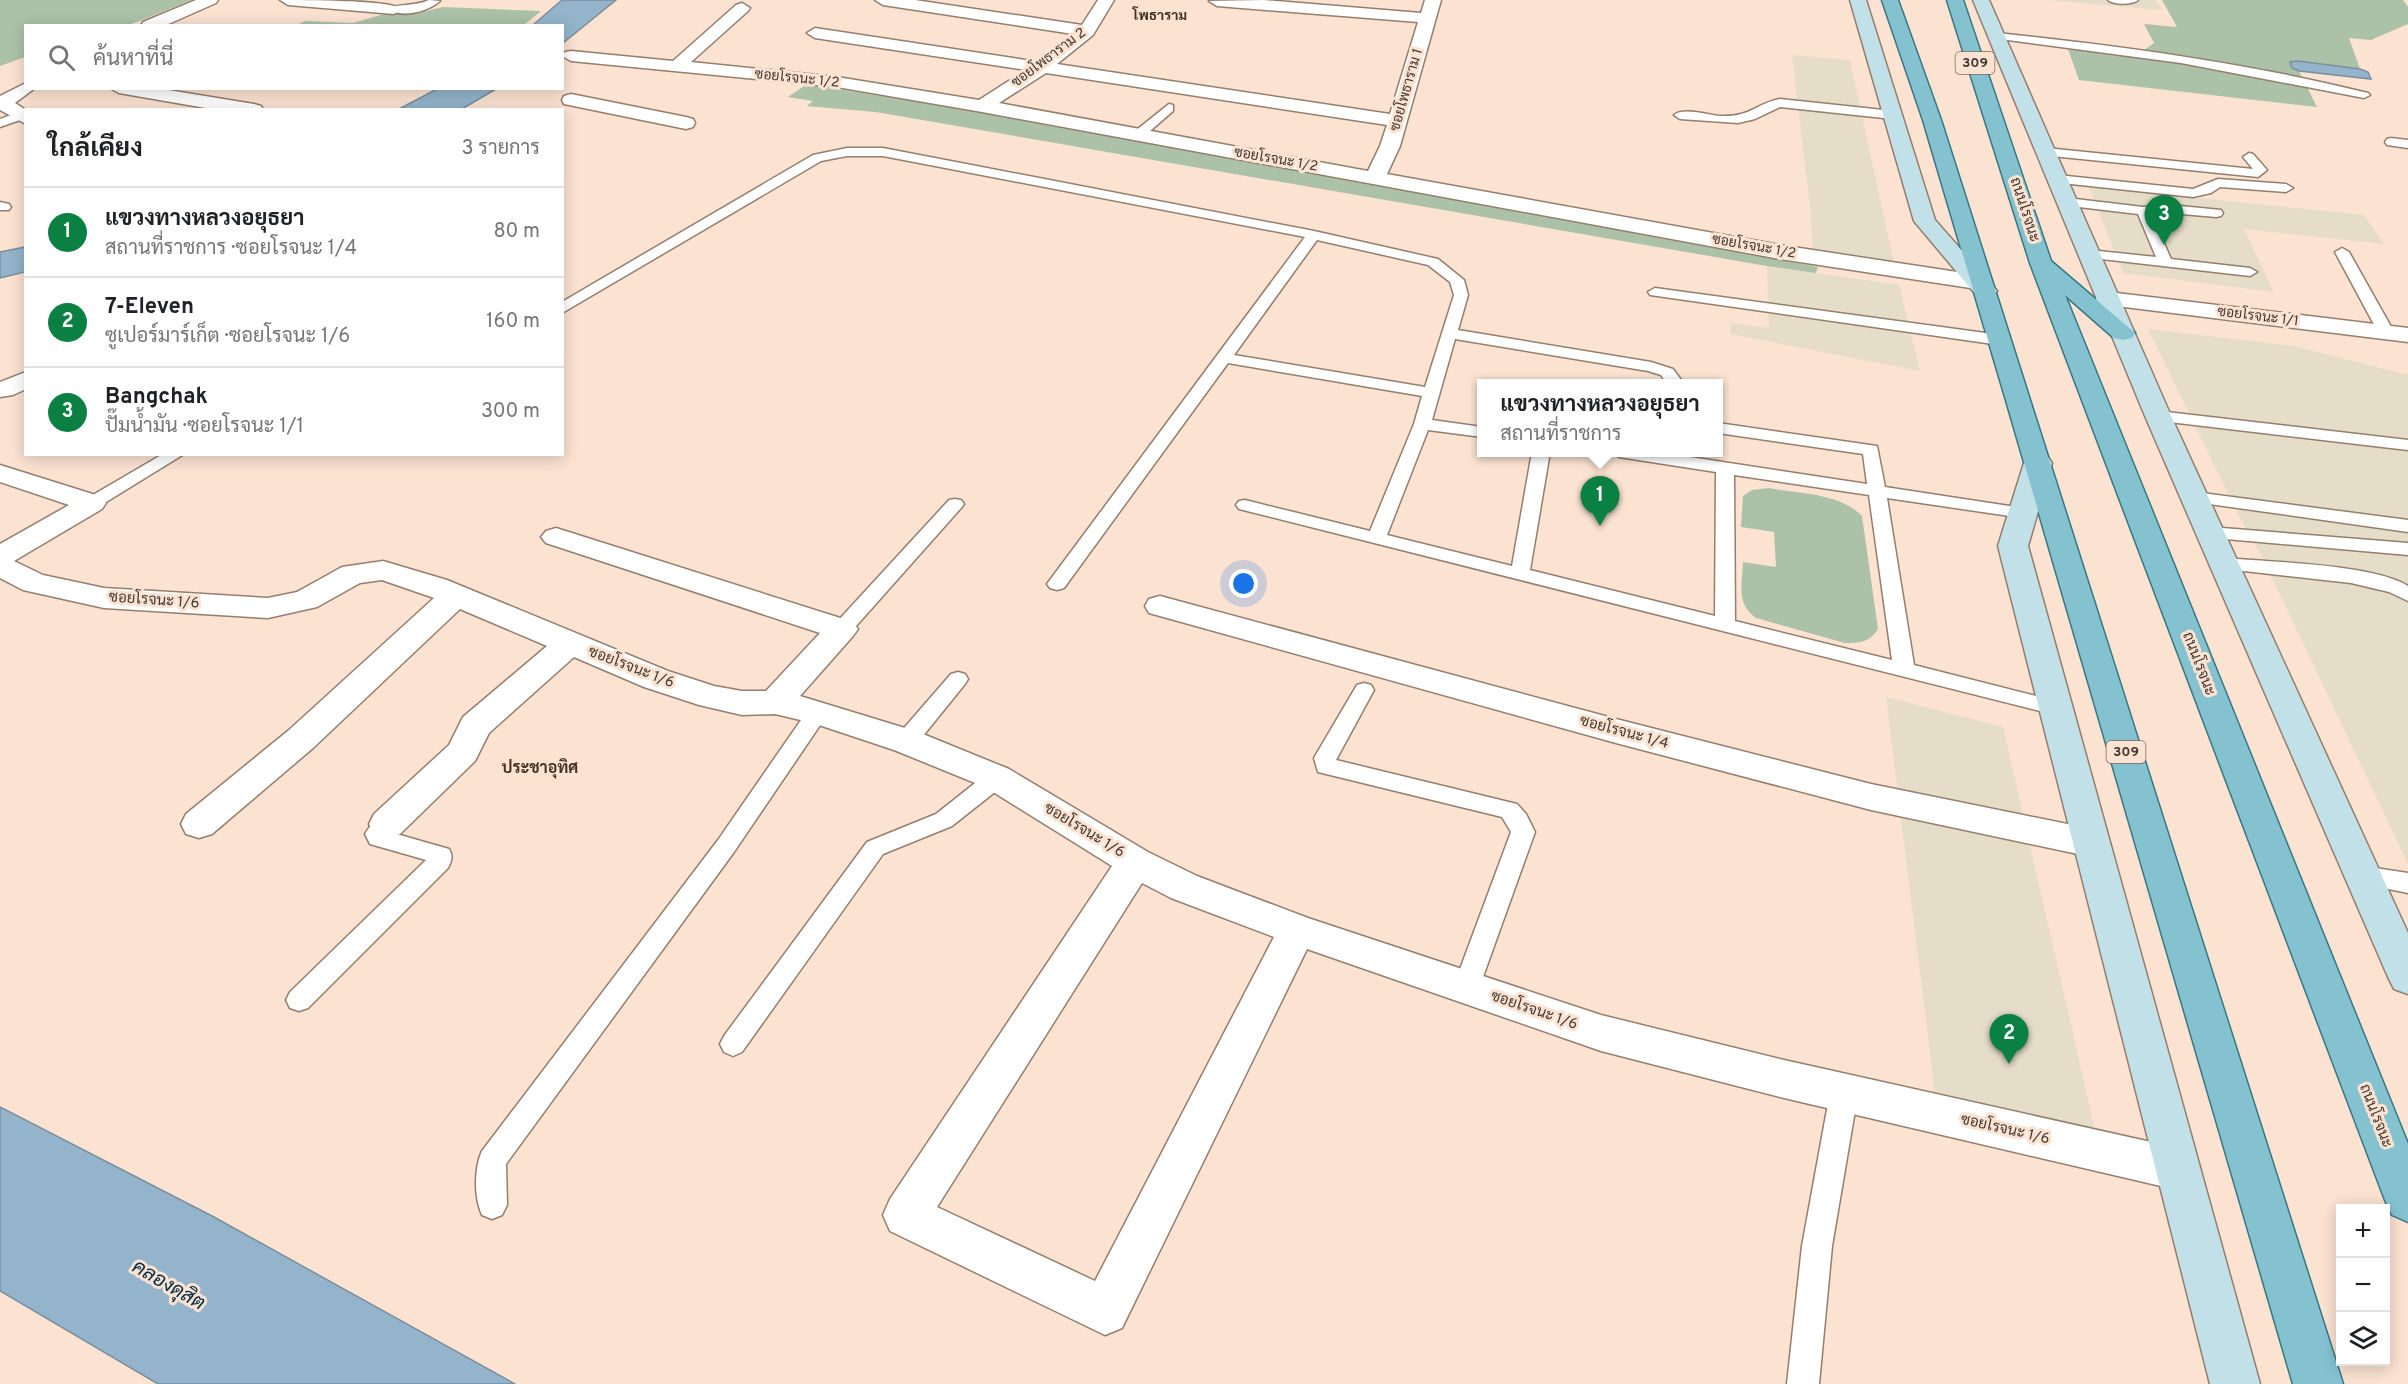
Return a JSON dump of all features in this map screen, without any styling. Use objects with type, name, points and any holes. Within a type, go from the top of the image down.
[{"type":"main road","points":[[1858,0],[1925,221],[1981,287]]},
{"type":"main road","name":"309","points":[[1890,0],[1932,120],[1981,287],[2001,340],[2318,1384]]},
{"type":"main road","name":"ถนนโรจนะ","points":[[1955,0],[2041,263],[2408,1200]]},
{"type":"main road","points":[[1981,0],[2158,416],[2408,977]]},
{"type":"main road","points":[[2041,263],[2123,333]]},
{"type":"main road","points":[[2038,463],[2013,546],[2235,1384]]},
{"type":"street","points":[[154,24],[210,0]]},
{"type":"street","points":[[288,0],[394,9]]},
{"type":"street","points":[[883,0],[1087,32]]},
{"type":"street","name":"ซอยโพธาราม 2","points":[[982,106],[1043,67],[1087,32],[1106,0]]},
{"type":"street","points":[[1218,1],[1431,9]]},
{"type":"street","points":[[676,67],[742,8]]},
{"type":"street","name":"ซอยโพธาราม 1","points":[[1375,178],[1390,146],[1431,9]]},
{"type":"street","points":[[815,33],[1398,121]]},
{"type":"street","name":"ซอยโรจนะ 1/2","points":[[571,56],[837,82],[982,106],[1981,287]]},
{"type":"street","points":[[557,108],[642,64]]},
{"type":"street","points":[[22,117],[6,106],[5,101],[24,89]]},
{"type":"street","points":[[131,90],[242,108]]},
{"type":"street","points":[[572,100],[686,123]]},
{"type":"street","name":"ซอยโรจนะ 1/1","points":[[2108,299],[2397,334]]},
{"type":"street","points":[[0,473],[92,503]]},
{"type":"street","points":[[0,558],[92,503]]},
{"type":"street","points":[[556,537],[842,629],[775,702]]},
{"type":"street","name":"ซอยโรจนะ 1/6","points":[[0,566],[34,583],[104,598],[268,608],[306,600],[353,574],[384,570],[456,595],[656,679],[711,697],[742,703],[775,702],[818,712],[906,741],[997,778],[1135,862],[1184,887],[1297,930],[1466,988],[1601,1033],[1844,1093],[2178,1169]]},
{"type":"street","points":[[199,824],[301,739],[456,595]]},
{"type":"street","name":"ซอยโรจนะ 1/4","points":[[1160,606],[1616,731],[1871,797],[2092,843]]},
{"type":"street","points":[[387,824],[463,752],[475,726],[569,644]]},
{"type":"street","points":[[1135,862],[906,1215],[1105,1311],[1297,930]]},
{"type":"lane","points":[[2113,0],[2133,0]]},
{"type":"lane","points":[[394,9],[419,9],[435,1]]},
{"type":"lane","points":[[1996,36],[2169,57],[2292,79],[2364,95]]},
{"type":"lane","points":[[1680,115],[1737,119],[1756,115],[1769,104],[1780,103],[1893,115]]},
{"type":"lane","points":[[1138,135],[1169,108]]},
{"type":"lane","points":[[0,123],[22,117]]},
{"type":"lane","points":[[2391,142],[2408,144]]},
{"type":"lane","points":[[564,308],[816,158],[847,152],[883,152],[975,168],[1314,235],[1433,262],[1457,280],[1461,296],[1422,424],[1377,537]]},
{"type":"lane","points":[[2046,152],[2258,173],[2260,170],[2249,157]]},
{"type":"lane","points":[[2062,191],[2193,193],[2206,190],[2218,183],[2286,188]]},
{"type":"lane","points":[[2062,191],[2143,211],[2170,209],[2216,213]]},
{"type":"lane","points":[[2143,211],[2165,262]]},
{"type":"lane","points":[[1058,584],[1314,235]]},
{"type":"lane","points":[[2342,252],[2397,334]]},
{"type":"lane","points":[[2089,254],[2250,272]]},
{"type":"lane","points":[[1655,292],[2001,340]]},
{"type":"lane","points":[[1448,333],[1651,367],[1667,372],[1672,379]]},
{"type":"lane","points":[[1224,358],[1431,393]]},
{"type":"lane","points":[[2158,416],[2408,445]]},
{"type":"lane","points":[[1422,424],[1477,431]]},
{"type":"lane","points":[[1723,429],[1871,450],[1904,670]]},
{"type":"lane","points":[[92,503],[173,456]]},
{"type":"lane","points":[[1520,573],[1540,457]]},
{"type":"lane","points":[[1675,457],[1725,469],[2023,513]]},
{"type":"lane","points":[[1725,469],[1725,625]]},
{"type":"lane","points":[[2194,497],[2408,526]]},
{"type":"lane","points":[[842,629],[955,504]]},
{"type":"lane","points":[[1245,505],[2056,708]]},
{"type":"lane","points":[[2210,533],[2408,549]]},
{"type":"lane","points":[[2224,564],[2368,579],[2392,584],[2408,595]]},
{"type":"lane","points":[[906,741],[958,679]]},
{"type":"lane","points":[[1364,690],[1325,758],[1326,766],[1509,810],[1518,820],[1523,832],[1466,988]]},
{"type":"lane","points":[[492,1205],[492,1160],[726,846],[818,712]]},
{"type":"lane","points":[[733,1044],[875,848],[944,819],[997,778]]},
{"type":"lane","points":[[299,1000],[440,861],[441,855],[378,838],[377,834],[387,824]]},
{"type":"lane","points":[[2362,875],[2408,883]]},
{"type":"lane","points":[[1803,1384],[1817,1246],[1844,1093]]},
{"type":"shaded area","points":[[2046,0],[2156,0],[2162,10]]},
{"type":"shaded area","points":[[1792,55],[1850,60],[1894,263],[1813,251]]},
{"type":"shaded area","points":[[2089,187],[2364,215],[2384,244],[2244,229],[2274,292],[2123,273]]},
{"type":"shaded area","points":[[1767,266],[1899,285],[1920,371],[1731,334],[1731,323],[1769,328]]},
{"type":"shaded area","points":[[2148,329],[2294,346],[2408,375],[2408,864],[2264,561],[2239,516]]},
{"type":"shaded area","points":[[1886,697],[2003,727],[2095,1130],[1935,1094]]},
{"type":"green space","points":[[0,0],[192,0],[132,24],[24,24],[24,57],[0,66]]},
{"type":"green space","points":[[2162,0],[2403,0],[2408,7],[2408,24],[2371,40],[2349,38],[2360,69],[2298,61],[2292,68],[2299,71],[2317,107],[2079,80],[2068,49],[2137,55],[2154,43],[2144,24],[2177,27]]},
{"type":"green space","points":[[443,7],[541,11],[525,24],[299,24],[305,21],[353,23],[384,14],[413,14]]},
{"type":"green space","points":[[807,84],[980,112],[1818,267],[1816,273],[1767,266],[876,112],[807,106],[813,101],[788,97]]},
{"type":"green space","points":[[1769,488],[1831,499],[1853,508],[1862,516],[1878,629],[1868,639],[1845,643],[1756,618],[1745,606],[1741,586],[1743,562],[1776,567],[1774,532],[1741,527],[1743,496],[1752,490]]},
{"type":"water","points":[[562,0],[616,0],[564,42],[564,24],[534,24]]},
{"type":"water","points":[[2290,62],[2360,69],[2368,72],[2371,79],[2299,71],[2292,68]]},
{"type":"water","points":[[435,90],[494,90],[464,108],[401,108]]},
{"type":"water","points":[[24,247],[24,272],[0,278],[0,252]]},
{"type":"water","name":"คลองดุสิต","points":[[0,1107],[214,1217],[515,1384],[158,1384],[0,1291]]},
{"type":"place","name":"Bangchak","points":[[2164,245]]},
{"type":"place","name":"แขวงทางหลวงอยุธยา","points":[[1600,526]]},
{"type":"place","name":"7-Eleven","points":[[2009,1064]]},
{"type":"district","name":"โพธาราม","points":[[1160,16]]},
{"type":"district","name":"ประชาอุทิศ","points":[[540,769]]}]
